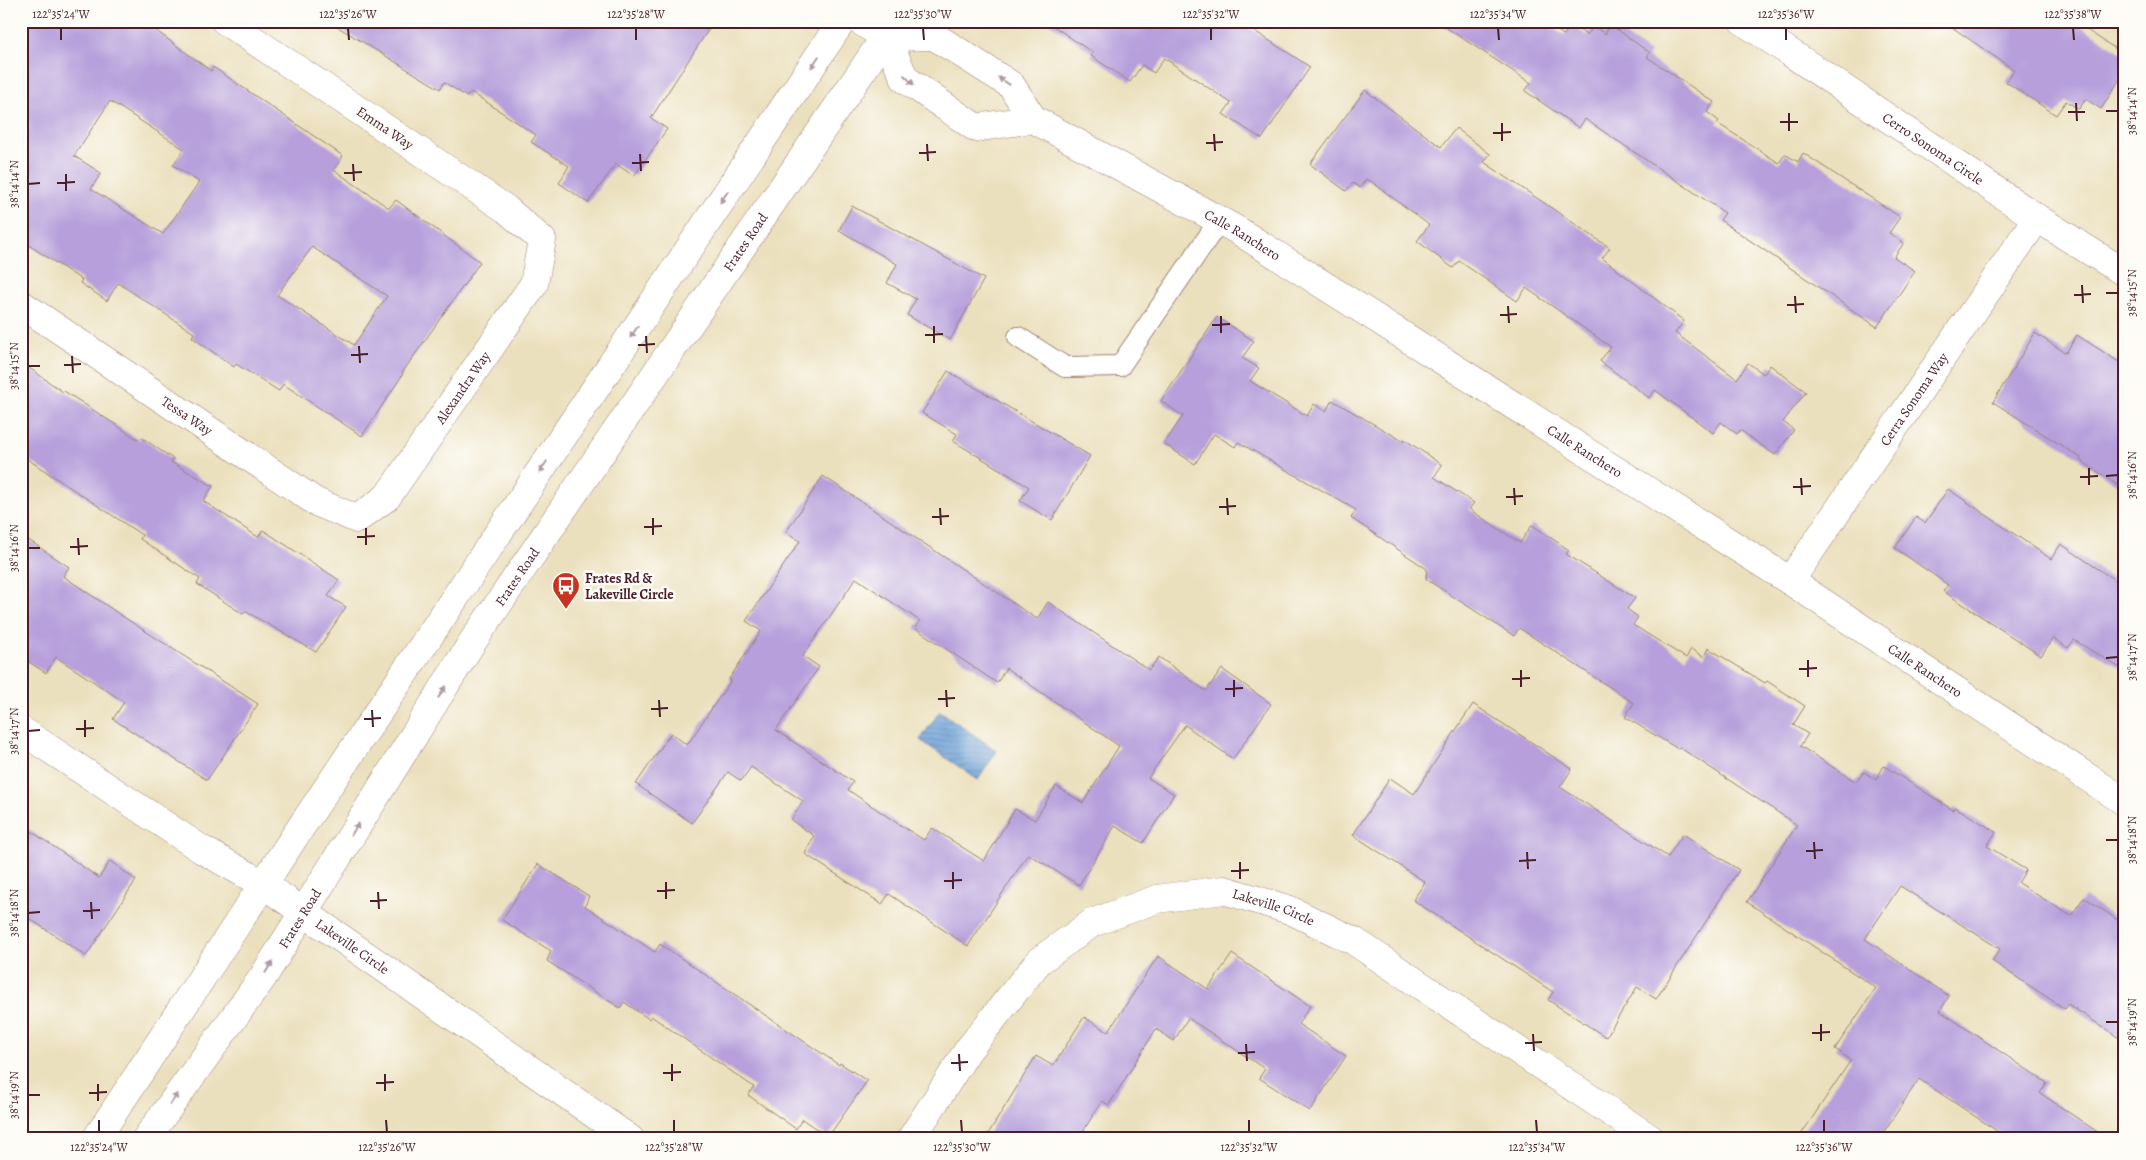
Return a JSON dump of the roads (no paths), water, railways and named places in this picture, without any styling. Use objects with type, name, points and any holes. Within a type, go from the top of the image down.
[{"type":"street","name":"Emma Way","points":[[225,21],[506,209],[542,240]]},
{"type":"street","points":[[96,1139],[263,884],[842,21]]},
{"type":"street","points":[[860,21],[891,29],[905,79],[976,128],[1033,119]]},
{"type":"street","name":"Cerro Sonoma Circle","points":[[1743,21],[2037,218],[2125,273]]},
{"type":"street","name":"Calle Ranchero","points":[[891,29],[934,36],[1011,85],[1033,119],[1237,230],[1790,581],[2125,802]]},
{"type":"street","name":"Frates Road","points":[[146,1139],[262,977],[471,644],[891,29]]},
{"type":"street","name":"Cerra Sonoma Way","points":[[1790,581],[2037,218]]},
{"type":"street","name":"Alexandra Way","points":[[357,519],[387,497],[534,284],[542,240]]},
{"type":"street","name":"Tessa Way","points":[[21,304],[316,502],[357,519]]},
{"type":"street","name":"Lakeville Circle","points":[[21,730],[201,849],[263,884],[304,911],[630,1139]]},
{"type":"street","name":"Lakeville Circle","points":[[911,1139],[968,1050],[1039,961],[1092,923],[1157,899],[1224,890],[1290,910],[1354,941],[1651,1139]]},
{"type":"lane","points":[[1018,337],[1065,367],[1120,366],[1220,221]]},
{"type":"water","points":[[940,711],[997,751],[978,780],[920,740]]},
{"type":"place","name":"Frates Rd & Lakeville Circle","points":[[566,610]]}]
